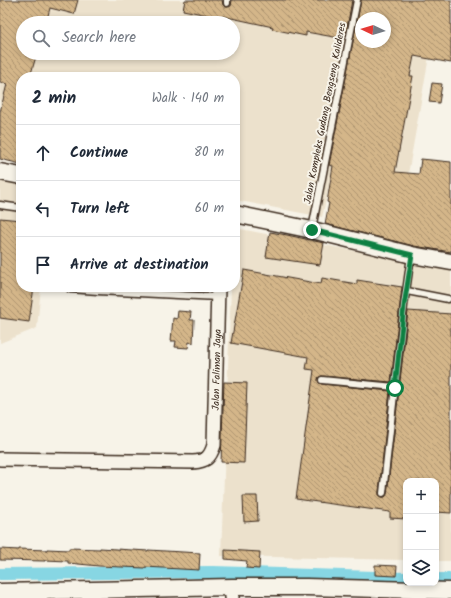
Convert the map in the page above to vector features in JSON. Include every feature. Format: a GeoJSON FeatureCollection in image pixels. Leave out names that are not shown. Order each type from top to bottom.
{"type":"FeatureCollection","features":[{"type":"Feature","properties":{"kind":"street"},"geometry":{"type":"LineString","coordinates":[[0,172],[16,175]]}},
{"type":"Feature","properties":{"kind":"street"},"geometry":{"type":"LineString","coordinates":[[240,215],[312,230],[412,255],[451,262]]}},
{"type":"Feature","properties":{"kind":"street","name":"Jalan Faliman Jaya"},"geometry":{"type":"LineString","coordinates":[[0,459],[193,462],[206,459],[212,452],[214,445],[218,292]]}},
{"type":"Feature","properties":{"kind":"street"},"geometry":{"type":"LineString","coordinates":[[0,592],[232,593],[307,590],[442,593]]}},
{"type":"Feature","properties":{"kind":"lane","name":"Jalan Kompleks Gudang Bengseng Kalideres"},"geometry":{"type":"LineString","coordinates":[[312,230],[356,0]]}},
{"type":"Feature","properties":{"kind":"lane"},"geometry":{"type":"LineString","coordinates":[[0,205],[16,207]]}},
{"type":"Feature","properties":{"kind":"lane"},"geometry":{"type":"LineString","coordinates":[[383,493],[404,306],[412,255]]}},
{"type":"Feature","properties":{"kind":"lane"},"geometry":{"type":"LineString","coordinates":[[407,291],[448,299]]}},
{"type":"Feature","properties":{"kind":"lane"},"geometry":{"type":"LineString","coordinates":[[322,380],[395,388]]}},
{"type":"Feature","properties":{"kind":"shaded area"},"geometry":{"type":"Polygon","coordinates":[[[0,0],[451,0],[431,45],[407,180],[332,173],[322,217],[240,201],[240,72],[16,72],[16,96],[0,155],[0,0]]]}},
{"type":"Feature","properties":{"kind":"shaded area"},"geometry":{"type":"Polygon","coordinates":[[[0,170],[16,174],[16,292],[41,292],[37,328],[0,343],[0,170]]]}},
{"type":"Feature","properties":{"kind":"shaded area"},"geometry":{"type":"Polygon","coordinates":[[[240,229],[451,269],[451,561],[439,561],[439,478],[403,478],[403,560],[221,556],[231,292],[240,292],[240,229]]]}},
{"type":"Feature","properties":{"kind":"building"},"geometry":{"type":"Polygon","coordinates":[[[0,0],[78,0],[74,14],[50,8],[48,16],[16,16],[16,60],[35,60],[31,72],[16,72],[16,163],[0,159],[0,112],[7,84],[0,82],[0,0]]]}},
{"type":"Feature","properties":{"kind":"building"},"geometry":{"type":"Polygon","coordinates":[[[185,0],[222,0],[223,5],[227,7],[231,6],[232,0],[352,0],[345,39],[306,32],[306,36],[272,29],[273,27],[240,20],[240,16],[212,16],[183,10],[185,0]]]}},
{"type":"Feature","properties":{"kind":"building"},"geometry":{"type":"Polygon","coordinates":[[[361,0],[451,0],[451,63],[414,56],[410,76],[413,76],[395,172],[419,174],[421,159],[451,162],[451,252],[414,246],[325,224],[333,166],[329,165],[355,31],[355,48],[391,48],[391,12],[359,12],[361,0]]]}},
{"type":"Feature","properties":{"kind":"building"},"geometry":{"type":"Polygon","coordinates":[[[432,83],[442,84],[439,103],[429,102],[432,83]]]}},
{"type":"Feature","properties":{"kind":"building"},"geometry":{"type":"Polygon","coordinates":[[[0,218],[16,220],[16,292],[33,292],[29,322],[0,318],[0,218]]]}},
{"type":"Feature","properties":{"kind":"building"},"geometry":{"type":"Polygon","coordinates":[[[270,232],[324,243],[320,265],[266,257],[270,232]]]}},
{"type":"Feature","properties":{"kind":"building"},"geometry":{"type":"Polygon","coordinates":[[[244,270],[321,284],[322,278],[357,284],[357,280],[402,287],[391,382],[322,376],[319,377],[318,380],[319,383],[322,384],[390,391],[379,492],[379,495],[385,497],[387,494],[408,311],[451,314],[451,513],[439,512],[439,478],[403,478],[403,519],[390,518],[390,512],[296,499],[314,370],[306,369],[308,357],[231,343],[244,270]]]}},
{"type":"Feature","properties":{"kind":"building"},"geometry":{"type":"Polygon","coordinates":[[[178,311],[191,312],[190,320],[194,320],[193,343],[189,342],[188,348],[175,347],[176,341],[171,341],[173,318],[177,319],[178,311]]]}},
{"type":"Feature","properties":{"kind":"building"},"geometry":{"type":"Polygon","coordinates":[[[224,382],[247,383],[244,463],[221,462],[224,382]]]}},
{"type":"Feature","properties":{"kind":"building"},"geometry":{"type":"Polygon","coordinates":[[[243,496],[257,496],[258,521],[244,522],[243,496]]]}},
{"type":"Feature","properties":{"kind":"building"},"geometry":{"type":"Polygon","coordinates":[[[69,548],[200,553],[199,570],[99,566],[68,563],[68,561],[0,560],[0,549],[69,550],[69,548]]]}},
{"type":"Feature","properties":{"kind":"building"},"geometry":{"type":"Polygon","coordinates":[[[225,550],[260,552],[259,569],[246,568],[247,561],[225,559],[225,550]]]}},
{"type":"Feature","properties":{"kind":"building"},"geometry":{"type":"Polygon","coordinates":[[[375,565],[397,566],[396,576],[375,575],[375,565]]]}},
{"type":"Feature","properties":{"kind":"waterway"},"geometry":{"type":"LineString","coordinates":[[0,574],[213,572],[403,578]]}},
{"type":"Feature","properties":{"kind":"waterway"},"geometry":{"type":"LineString","coordinates":[[439,579],[451,579]]}},
{"type":"Feature","properties":{"kind":"route"},"geometry":{"type":"LineString","coordinates":[[312,230],[412,255],[404,306],[395,388]]}}]}
